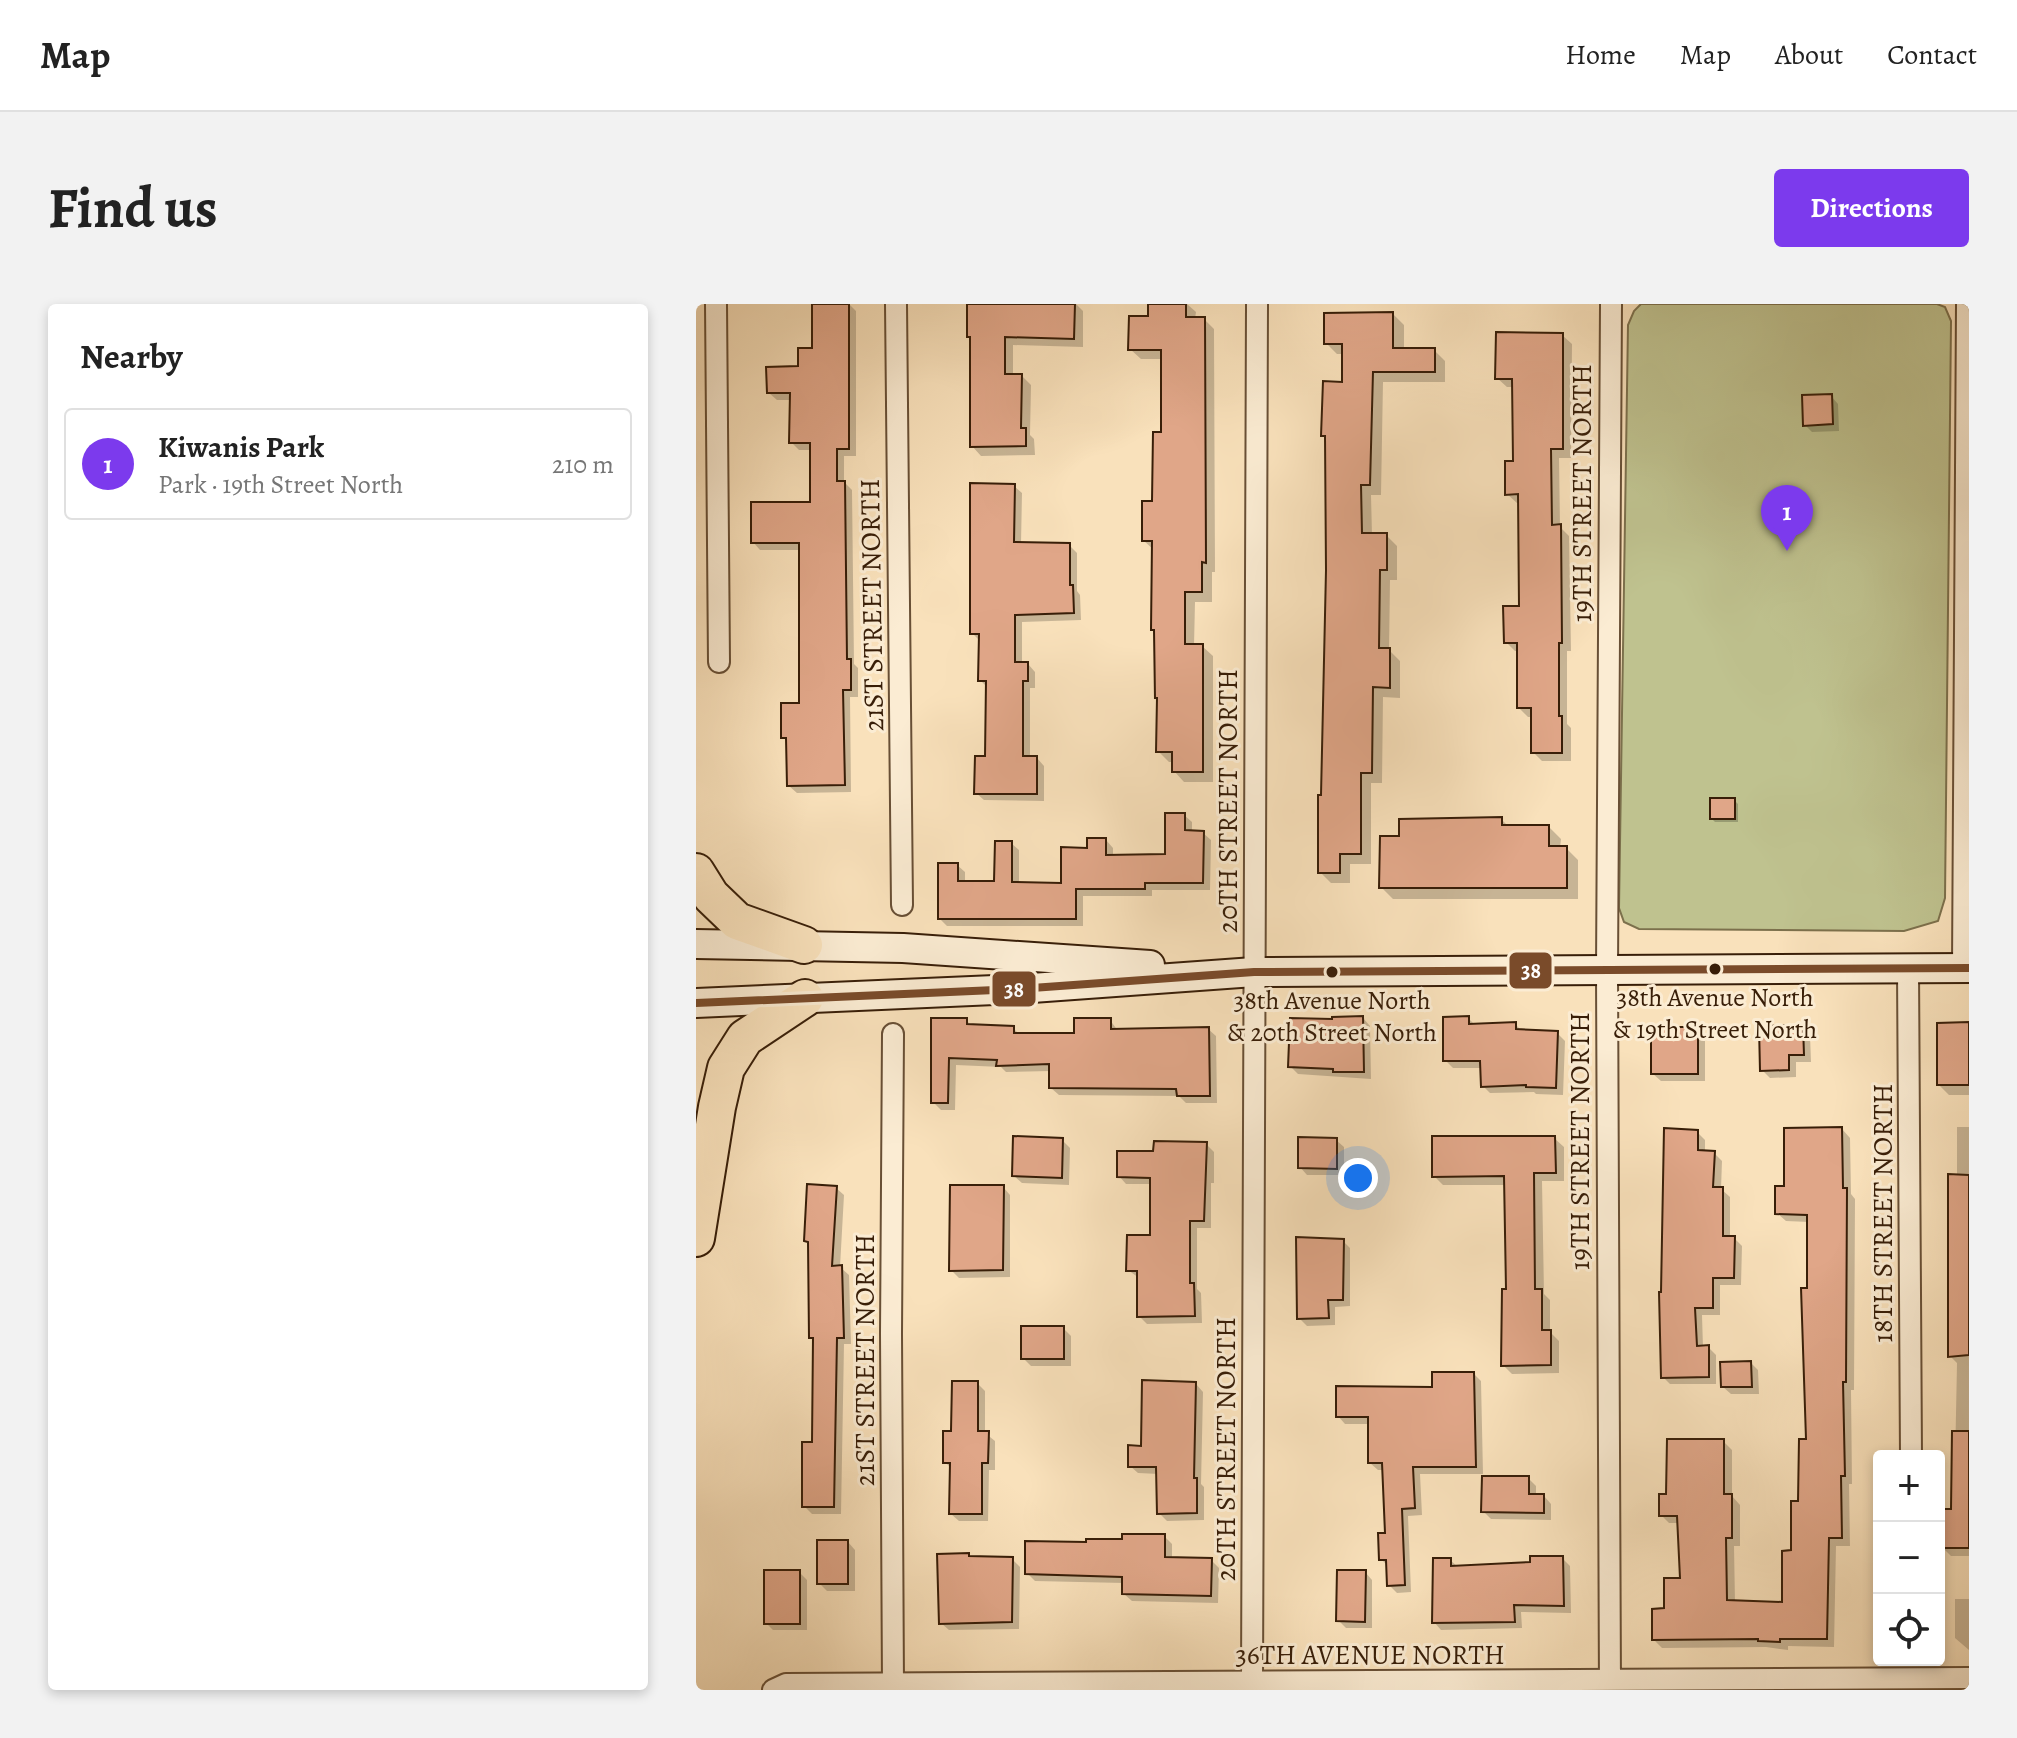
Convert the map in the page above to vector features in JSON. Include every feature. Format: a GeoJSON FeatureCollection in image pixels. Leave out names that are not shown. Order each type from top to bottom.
{"type":"FeatureCollection","features":[{"type":"Feature","properties":{"kind":"highway"},"geometry":{"type":"LineString","coordinates":[[696,872],[711,896],[737,921],[804,945]]}},
{"type":"Feature","properties":{"kind":"highway"},"geometry":{"type":"LineString","coordinates":[[696,1238],[726,1068],[745,1038],[805,998]]}},
{"type":"Feature","properties":{"kind":"main road"},"geometry":{"type":"LineString","coordinates":[[696,944],[903,948],[1254,972]]}},
{"type":"Feature","properties":{"kind":"main road"},"geometry":{"type":"LineString","coordinates":[[696,1003],[1018,989],[1254,972],[1966,968]]}},
{"type":"Feature","properties":{"kind":"street"},"geometry":{"type":"LineString","coordinates":[[716,304],[719,662]]}},
{"type":"Feature","properties":{"kind":"street","name":"21ST STREET NORTH"},"geometry":{"type":"LineString","coordinates":[[896,304],[902,905]]}},
{"type":"Feature","properties":{"kind":"street","name":"20TH STREET NORTH"},"geometry":{"type":"LineString","coordinates":[[1252,1683],[1257,304]]}},
{"type":"Feature","properties":{"kind":"street","name":"19TH STREET NORTH"},"geometry":{"type":"LineString","coordinates":[[1609,1685],[1607,970],[1611,304]]}},
{"type":"Feature","properties":{"kind":"street"},"geometry":{"type":"LineString","coordinates":[[1966,968],[1967,304]]}},
{"type":"Feature","properties":{"kind":"street","name":"18TH STREET NORTH"},"geometry":{"type":"LineString","coordinates":[[1908,969],[1911,1450]]}},
{"type":"Feature","properties":{"kind":"street","name":"21ST STREET NORTH"},"geometry":{"type":"LineString","coordinates":[[893,1034],[893,1685]]}},
{"type":"Feature","properties":{"kind":"street","name":"36TH AVENUE NORTH"},"geometry":{"type":"LineString","coordinates":[[773,1690],[786,1684],[1044,1687],[1252,1683],[1315,1686],[1609,1685],[1912,1676],[1969,1678]]}},
{"type":"Feature","properties":{"kind":"green space"},"geometry":{"type":"Polygon","coordinates":[[[1641,304],[1937,304],[1945,307],[1951,321],[1945,898],[1938,921],[1904,931],[1639,929],[1624,922],[1619,908],[1628,325],[1641,304]]]}},
{"type":"Feature","properties":{"kind":"building"},"geometry":{"type":"Polygon","coordinates":[[[812,304],[849,304],[849,449],[837,449],[837,481],[845,481],[847,659],[851,659],[851,690],[843,690],[845,785],[787,786],[786,738],[781,738],[781,703],[799,703],[799,543],[751,543],[751,502],[810,502],[810,443],[789,443],[790,393],[767,393],[766,367],[798,366],[798,348],[812,348],[812,304]]]}},
{"type":"Feature","properties":{"kind":"building"},"geometry":{"type":"Polygon","coordinates":[[[967,304],[1075,304],[1074,339],[1005,337],[1005,374],[1022,374],[1021,428],[1026,428],[1026,446],[970,447],[967,304]]]}},
{"type":"Feature","properties":{"kind":"building"},"geometry":{"type":"Polygon","coordinates":[[[1148,304],[1186,304],[1186,317],[1205,317],[1206,563],[1202,562],[1202,592],[1185,592],[1185,644],[1203,644],[1203,772],[1172,772],[1172,752],[1156,752],[1157,698],[1154,630],[1151,630],[1152,541],[1142,541],[1142,501],[1152,501],[1153,432],[1161,432],[1161,350],[1128,350],[1129,316],[1148,316],[1148,304]]]}},
{"type":"Feature","properties":{"kind":"building"},"geometry":{"type":"Polygon","coordinates":[[[1393,312],[1393,348],[1435,348],[1435,372],[1373,372],[1370,485],[1361,485],[1362,533],[1387,533],[1387,570],[1380,570],[1379,648],[1390,648],[1390,688],[1373,687],[1372,773],[1361,773],[1361,854],[1340,854],[1340,873],[1318,873],[1326,570],[1325,436],[1321,436],[1323,381],[1342,382],[1342,344],[1324,344],[1324,313],[1393,312]]]}},
{"type":"Feature","properties":{"kind":"building"},"geometry":{"type":"Polygon","coordinates":[[[1496,332],[1563,333],[1563,449],[1551,449],[1552,525],[1561,524],[1559,716],[1562,716],[1562,753],[1531,753],[1531,708],[1517,708],[1517,643],[1504,643],[1503,606],[1519,606],[1518,494],[1505,495],[1505,461],[1513,461],[1512,379],[1495,379],[1496,332]]]}},
{"type":"Feature","properties":{"kind":"building"},"geometry":{"type":"Polygon","coordinates":[[[1832,394],[1833,424],[1803,426],[1802,395],[1832,394]]]}},
{"type":"Feature","properties":{"kind":"building"},"geometry":{"type":"Polygon","coordinates":[[[970,483],[1015,484],[1014,542],[1070,543],[1074,613],[1015,615],[1015,662],[1028,662],[1028,681],[1023,681],[1023,756],[1037,756],[1037,794],[974,794],[975,756],[985,756],[986,681],[978,681],[979,634],[970,634],[970,483]]]}},
{"type":"Feature","properties":{"kind":"building"},"geometry":{"type":"Polygon","coordinates":[[[1710,798],[1735,798],[1735,819],[1710,819],[1710,798]]]}},
{"type":"Feature","properties":{"kind":"building"},"geometry":{"type":"Polygon","coordinates":[[[1165,813],[1185,813],[1185,830],[1204,831],[1203,883],[1145,883],[1145,889],[1076,889],[1076,919],[938,919],[938,863],[958,863],[958,881],[994,881],[995,841],[1012,841],[1012,882],[1061,883],[1061,847],[1087,848],[1087,838],[1106,838],[1106,855],[1165,854],[1165,813]]]}},
{"type":"Feature","properties":{"kind":"building"},"geometry":{"type":"Polygon","coordinates":[[[1502,817],[1502,825],[1549,825],[1549,846],[1567,846],[1567,888],[1379,888],[1380,836],[1399,836],[1399,819],[1502,817]]]}},
{"type":"Feature","properties":{"kind":"building"},"geometry":{"type":"Polygon","coordinates":[[[1363,1016],[1364,1072],[1288,1067],[1290,1018],[1363,1016]]]}},
{"type":"Feature","properties":{"kind":"building"},"geometry":{"type":"Polygon","coordinates":[[[1469,1016],[1469,1024],[1516,1022],[1516,1029],[1558,1031],[1556,1088],[1526,1085],[1481,1087],[1480,1061],[1443,1061],[1443,1017],[1469,1016]]]}},
{"type":"Feature","properties":{"kind":"building"},"geometry":{"type":"Polygon","coordinates":[[[931,1018],[967,1018],[967,1024],[1014,1026],[1014,1033],[1074,1033],[1074,1018],[1111,1018],[1111,1029],[1209,1027],[1210,1096],[1177,1096],[1176,1089],[1049,1088],[1049,1064],[996,1066],[997,1060],[949,1058],[948,1103],[931,1103],[931,1018]]]}},
{"type":"Feature","properties":{"kind":"building"},"geometry":{"type":"Polygon","coordinates":[[[1969,1022],[1969,1085],[1937,1085],[1937,1023],[1969,1022]]]}},
{"type":"Feature","properties":{"kind":"building"},"geometry":{"type":"Polygon","coordinates":[[[1803,1025],[1804,1055],[1789,1055],[1789,1070],[1760,1071],[1759,1026],[1803,1025]]]}},
{"type":"Feature","properties":{"kind":"building"},"geometry":{"type":"Polygon","coordinates":[[[1651,1027],[1698,1027],[1698,1074],[1651,1074],[1651,1027]]]}},
{"type":"Feature","properties":{"kind":"building"},"geometry":{"type":"Polygon","coordinates":[[[1842,1127],[1843,1188],[1847,1188],[1846,1382],[1843,1382],[1845,1476],[1841,1476],[1842,1538],[1829,1538],[1827,1639],[1780,1639],[1780,1642],[1758,1639],[1652,1640],[1652,1609],[1664,1608],[1664,1578],[1680,1578],[1677,1516],[1659,1516],[1659,1494],[1666,1494],[1667,1439],[1724,1439],[1724,1494],[1732,1494],[1732,1538],[1726,1538],[1727,1600],[1782,1602],[1782,1551],[1791,1550],[1791,1501],[1798,1501],[1799,1439],[1806,1439],[1801,1288],[1807,1288],[1807,1215],[1775,1214],[1775,1186],[1784,1186],[1784,1128],[1842,1127]]]}},
{"type":"Feature","properties":{"kind":"building"},"geometry":{"type":"Polygon","coordinates":[[[1664,1128],[1698,1130],[1698,1150],[1715,1151],[1713,1187],[1723,1187],[1723,1236],[1735,1236],[1734,1278],[1713,1278],[1713,1308],[1695,1308],[1697,1346],[1709,1345],[1709,1377],[1661,1378],[1659,1292],[1664,1128]]]}},
{"type":"Feature","properties":{"kind":"building"},"geometry":{"type":"Polygon","coordinates":[[[1013,1136],[1063,1138],[1062,1178],[1012,1176],[1013,1136]]]}},
{"type":"Feature","properties":{"kind":"building"},"geometry":{"type":"Polygon","coordinates":[[[1432,1136],[1555,1136],[1556,1173],[1534,1173],[1535,1289],[1542,1289],[1542,1330],[1551,1330],[1551,1365],[1501,1366],[1502,1289],[1506,1289],[1504,1176],[1432,1177],[1432,1136]]]}},
{"type":"Feature","properties":{"kind":"building"},"geometry":{"type":"Polygon","coordinates":[[[1298,1137],[1337,1138],[1337,1169],[1298,1168],[1298,1137]]]}},
{"type":"Feature","properties":{"kind":"building"},"geometry":{"type":"Polygon","coordinates":[[[1154,1141],[1207,1142],[1204,1221],[1190,1221],[1190,1283],[1194,1283],[1195,1316],[1137,1317],[1137,1271],[1126,1271],[1127,1235],[1150,1235],[1150,1178],[1117,1177],[1117,1151],[1153,1151],[1154,1141]]]}},
{"type":"Feature","properties":{"kind":"building"},"geometry":{"type":"Polygon","coordinates":[[[1948,1174],[1969,1175],[1969,1355],[1948,1357],[1948,1174]]]}},
{"type":"Feature","properties":{"kind":"building"},"geometry":{"type":"Polygon","coordinates":[[[807,1184],[837,1186],[832,1266],[842,1265],[844,1338],[837,1338],[834,1507],[802,1507],[802,1442],[812,1442],[813,1338],[809,1338],[808,1242],[804,1241],[807,1184]]]}},
{"type":"Feature","properties":{"kind":"building"},"geometry":{"type":"Polygon","coordinates":[[[950,1185],[1004,1185],[1003,1270],[949,1271],[950,1185]]]}},
{"type":"Feature","properties":{"kind":"building"},"geometry":{"type":"Polygon","coordinates":[[[1296,1237],[1344,1239],[1343,1300],[1328,1300],[1329,1318],[1297,1319],[1296,1237]]]}},
{"type":"Feature","properties":{"kind":"building"},"geometry":{"type":"Polygon","coordinates":[[[1021,1326],[1064,1326],[1064,1359],[1021,1359],[1021,1326]]]}},
{"type":"Feature","properties":{"kind":"building"},"geometry":{"type":"Polygon","coordinates":[[[1751,1361],[1752,1387],[1721,1387],[1720,1362],[1751,1361]]]}},
{"type":"Feature","properties":{"kind":"building"},"geometry":{"type":"Polygon","coordinates":[[[1432,1372],[1474,1372],[1476,1467],[1413,1467],[1415,1508],[1402,1509],[1405,1585],[1387,1586],[1386,1560],[1379,1560],[1378,1533],[1385,1533],[1382,1463],[1368,1463],[1368,1417],[1336,1417],[1336,1386],[1432,1387],[1432,1372]]]}},
{"type":"Feature","properties":{"kind":"building"},"geometry":{"type":"Polygon","coordinates":[[[1142,1380],[1196,1382],[1194,1478],[1197,1478],[1197,1513],[1157,1514],[1156,1467],[1128,1467],[1128,1445],[1141,1446],[1142,1380]]]}},
{"type":"Feature","properties":{"kind":"building"},"geometry":{"type":"Polygon","coordinates":[[[952,1381],[978,1381],[978,1431],[989,1431],[988,1463],[982,1463],[982,1514],[949,1514],[950,1463],[943,1463],[943,1431],[951,1431],[952,1381]]]}},
{"type":"Feature","properties":{"kind":"building"},"geometry":{"type":"Polygon","coordinates":[[[1952,1431],[1969,1431],[1969,1548],[1945,1548],[1945,1509],[1951,1509],[1952,1431]]]}},
{"type":"Feature","properties":{"kind":"building"},"geometry":{"type":"Polygon","coordinates":[[[1482,1476],[1529,1476],[1529,1494],[1544,1494],[1544,1513],[1481,1512],[1482,1476]]]}},
{"type":"Feature","properties":{"kind":"building"},"geometry":{"type":"Polygon","coordinates":[[[1122,1534],[1165,1534],[1165,1557],[1212,1558],[1211,1596],[1122,1594],[1122,1577],[1025,1574],[1025,1541],[1086,1542],[1086,1539],[1122,1539],[1122,1534]]]}},
{"type":"Feature","properties":{"kind":"building"},"geometry":{"type":"Polygon","coordinates":[[[817,1540],[848,1540],[848,1584],[817,1584],[817,1540]]]}},
{"type":"Feature","properties":{"kind":"building"},"geometry":{"type":"Polygon","coordinates":[[[969,1553],[969,1556],[1013,1557],[1012,1622],[939,1624],[937,1554],[969,1553]]]}},
{"type":"Feature","properties":{"kind":"building"},"geometry":{"type":"Polygon","coordinates":[[[1530,1556],[1563,1556],[1564,1606],[1514,1605],[1515,1622],[1432,1623],[1433,1558],[1451,1558],[1451,1566],[1530,1562],[1530,1556]]]}},
{"type":"Feature","properties":{"kind":"building"},"geometry":{"type":"Polygon","coordinates":[[[764,1570],[800,1570],[800,1624],[764,1624],[764,1570]]]}},
{"type":"Feature","properties":{"kind":"building"},"geometry":{"type":"Polygon","coordinates":[[[1337,1570],[1366,1570],[1365,1622],[1336,1621],[1337,1570]]]}},
{"type":"Feature","properties":{"kind":"transit line","name":"38"},"geometry":{"type":"LineString","coordinates":[[696,1003],[1018,989],[1254,972],[1969,968]]}},
{"type":"Feature","properties":{"kind":"place","name":"Kiwanis Park"},"geometry":{"type":"Point","coordinates":[1787,551]}},
{"type":"Feature","properties":{"kind":"place","name":"38th Avenue North & 19th Street North"},"geometry":{"type":"Point","coordinates":[1715,969]}},
{"type":"Feature","properties":{"kind":"place","name":"38th Avenue North & 20th Street North"},"geometry":{"type":"Point","coordinates":[1332,972]}}]}
